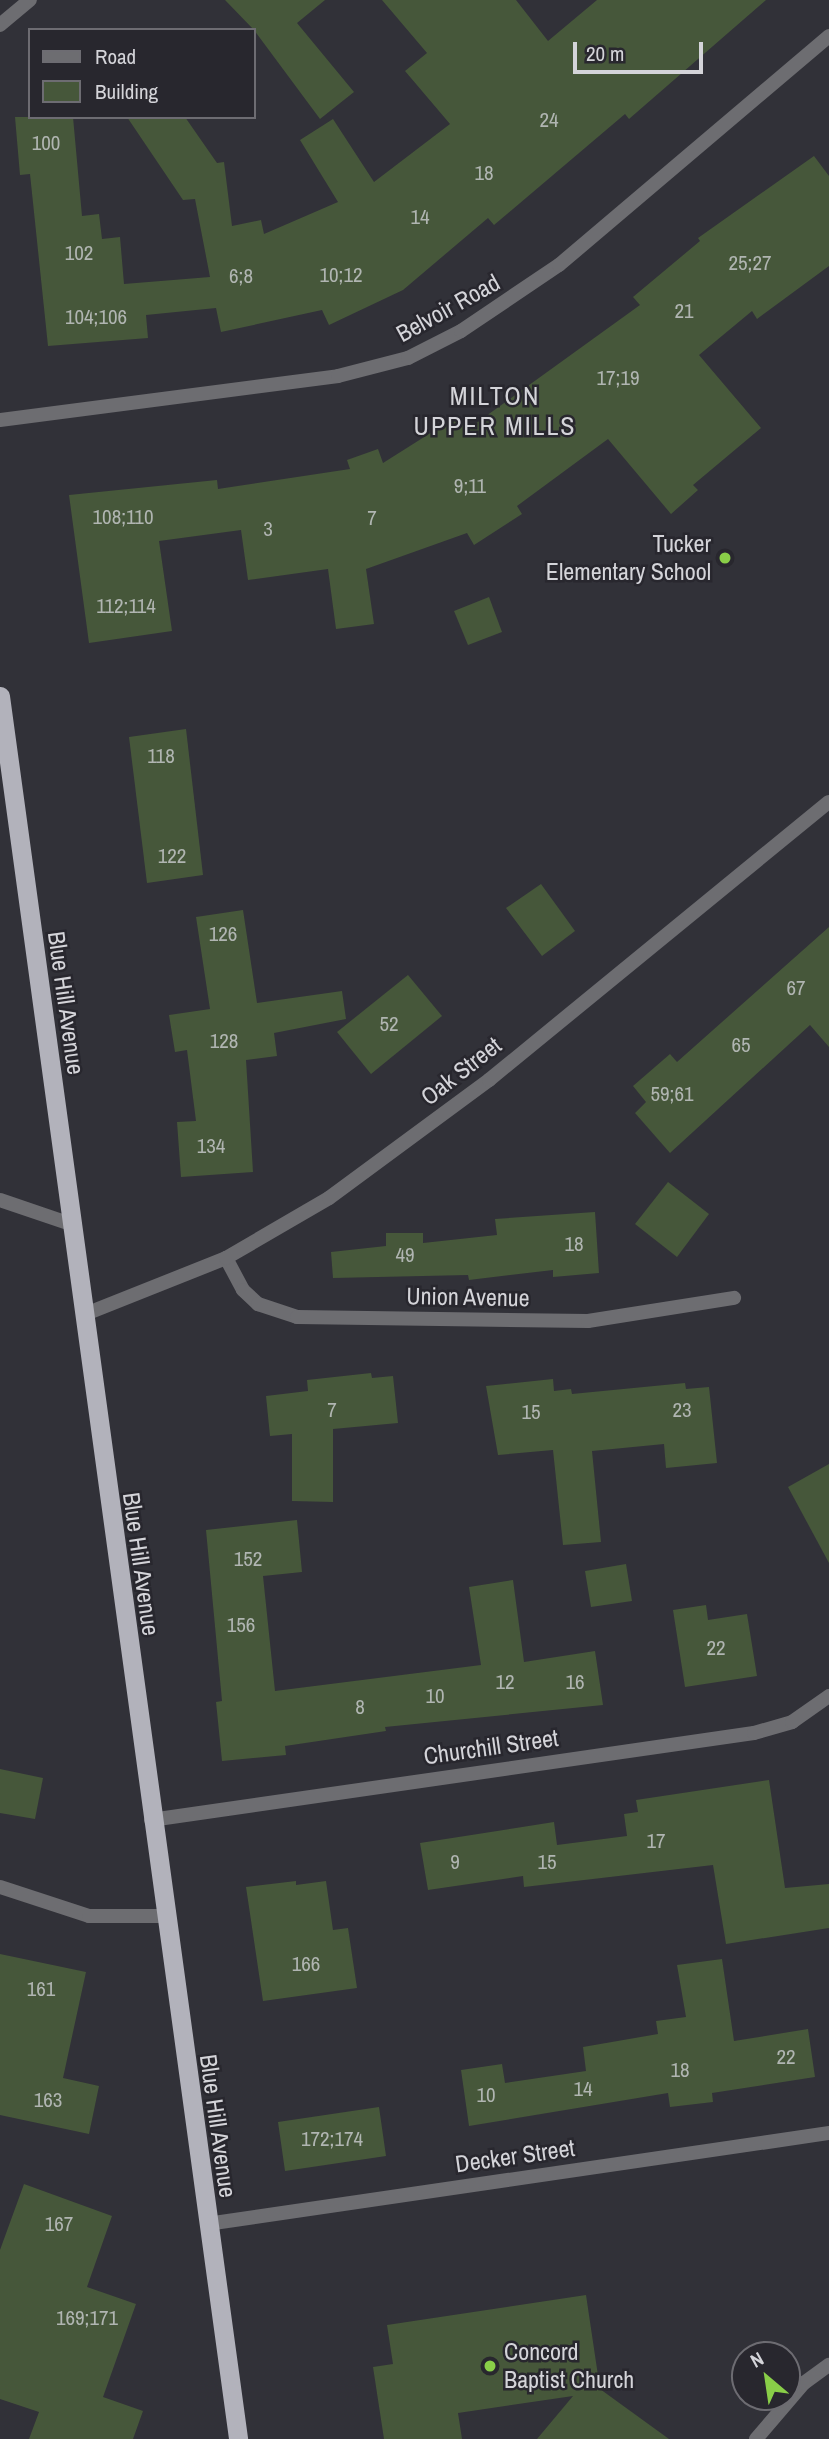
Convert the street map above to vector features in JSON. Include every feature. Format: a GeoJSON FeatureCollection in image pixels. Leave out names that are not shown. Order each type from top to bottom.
{"type":"FeatureCollection","features":[{"type":"Feature","properties":{"kind":"highway","name":"Blue Hill Avenue"},"geometry":{"type":"LineString","coordinates":[[0,696],[151,1821],[238,2439]]}},
{"type":"Feature","properties":{"kind":"street"},"geometry":{"type":"LineString","coordinates":[[0,25],[30,0]]}},
{"type":"Feature","properties":{"kind":"street","name":"Belvoir Road"},"geometry":{"type":"LineString","coordinates":[[0,420],[338,376],[408,358],[461,331],[559,265],[829,36]]}},
{"type":"Feature","properties":{"kind":"street","name":"Oak Street"},"geometry":{"type":"LineString","coordinates":[[83,1315],[226,1258],[329,1198],[489,1080],[829,802]]}},
{"type":"Feature","properties":{"kind":"street"},"geometry":{"type":"LineString","coordinates":[[0,1200],[71,1224]]}},
{"type":"Feature","properties":{"kind":"street","name":"Union Avenue"},"geometry":{"type":"LineString","coordinates":[[226,1258],[243,1290],[258,1304],[297,1317],[588,1321],[734,1298]]}},
{"type":"Feature","properties":{"kind":"street","name":"Churchill Street"},"geometry":{"type":"LineString","coordinates":[[151,1821],[754,1733],[792,1722],[827,1702]]}},
{"type":"Feature","properties":{"kind":"street"},"geometry":{"type":"LineString","coordinates":[[0,1887],[89,1916],[164,1916]]}},
{"type":"Feature","properties":{"kind":"street","name":"Decker Street"},"geometry":{"type":"LineString","coordinates":[[207,2224],[829,2133]]}},
{"type":"Feature","properties":{"kind":"street"},"geometry":{"type":"LineString","coordinates":[[756,2439],[798,2389],[829,2365]]}},
{"type":"Feature","properties":{"kind":"building"},"geometry":{"type":"Polygon","coordinates":[[[225,0],[325,0],[297,23],[354,92],[320,119],[256,33],[256,28],[252,28],[225,0]]]}},
{"type":"Feature","properties":{"kind":"building"},"geometry":{"type":"Polygon","coordinates":[[[382,0],[516,0],[548,41],[597,0],[766,0],[629,119],[625,114],[494,225],[488,218],[403,290],[329,325],[322,310],[221,332],[216,308],[146,315],[148,338],[48,346],[30,174],[20,175],[15,117],[73,119],[82,216],[99,214],[102,239],[120,237],[124,284],[210,277],[195,199],[183,200],[128,119],[186,119],[217,163],[224,162],[232,226],[261,220],[264,234],[338,202],[300,140],[333,119],[374,182],[450,124],[405,71],[427,53],[382,0]]]}},
{"type":"Feature","properties":{"kind":"building"},"geometry":{"type":"Polygon","coordinates":[[[814,156],[829,176],[829,266],[757,319],[752,311],[699,355],[761,428],[693,485],[698,490],[671,514],[608,439],[517,506],[522,514],[474,545],[467,533],[366,569],[374,624],[336,629],[328,569],[248,580],[241,530],[159,541],[172,631],[89,643],[69,495],[217,480],[218,489],[350,469],[347,460],[378,449],[383,463],[459,415],[468,429],[640,305],[633,297],[700,241],[698,238],[814,156]]]}},
{"type":"Feature","properties":{"kind":"building"},"geometry":{"type":"Polygon","coordinates":[[[489,597],[502,632],[468,645],[454,611],[489,597]]]}},
{"type":"Feature","properties":{"kind":"building"},"geometry":{"type":"Polygon","coordinates":[[[186,729],[203,875],[147,883],[129,737],[186,729]]]}},
{"type":"Feature","properties":{"kind":"building"},"geometry":{"type":"Polygon","coordinates":[[[541,884],[575,931],[542,956],[506,908],[541,884]]]}},
{"type":"Feature","properties":{"kind":"building"},"geometry":{"type":"Polygon","coordinates":[[[243,910],[257,1003],[342,991],[346,1019],[274,1033],[277,1056],[246,1060],[253,1172],[181,1177],[177,1122],[196,1121],[187,1050],[175,1052],[169,1015],[210,1009],[196,917],[243,910]]]}},
{"type":"Feature","properties":{"kind":"building"},"geometry":{"type":"Polygon","coordinates":[[[829,927],[829,1047],[810,1025],[670,1153],[635,1113],[646,1102],[633,1086],[670,1054],[677,1062],[829,927]]]}},
{"type":"Feature","properties":{"kind":"building"},"geometry":{"type":"Polygon","coordinates":[[[408,975],[442,1016],[371,1074],[337,1032],[408,975]]]}},
{"type":"Feature","properties":{"kind":"building"},"geometry":{"type":"Polygon","coordinates":[[[668,1182],[709,1214],[677,1257],[635,1224],[668,1182]]]}},
{"type":"Feature","properties":{"kind":"building"},"geometry":{"type":"Polygon","coordinates":[[[595,1212],[599,1273],[553,1277],[553,1270],[469,1280],[468,1275],[333,1278],[331,1252],[386,1246],[386,1233],[423,1233],[423,1243],[497,1235],[495,1219],[595,1212]]]}},
{"type":"Feature","properties":{"kind":"building"},"geometry":{"type":"Polygon","coordinates":[[[371,1373],[372,1378],[393,1376],[398,1423],[333,1429],[333,1502],[292,1501],[292,1434],[270,1436],[266,1396],[308,1391],[307,1380],[371,1373]]]}},
{"type":"Feature","properties":{"kind":"building"},"geometry":{"type":"Polygon","coordinates":[[[553,1379],[554,1391],[571,1389],[572,1394],[685,1383],[686,1389],[709,1387],[717,1463],[666,1468],[664,1444],[592,1451],[601,1542],[563,1545],[553,1450],[498,1455],[486,1386],[553,1379]]]}},
{"type":"Feature","properties":{"kind":"building"},"geometry":{"type":"Polygon","coordinates":[[[829,1464],[829,1563],[788,1487],[829,1464]]]}},
{"type":"Feature","properties":{"kind":"building"},"geometry":{"type":"Polygon","coordinates":[[[297,1520],[302,1572],[263,1576],[275,1691],[481,1665],[469,1587],[513,1580],[524,1662],[595,1651],[603,1705],[385,1727],[386,1731],[285,1746],[286,1755],[222,1761],[216,1702],[222,1701],[206,1530],[297,1520]]]}},
{"type":"Feature","properties":{"kind":"building"},"geometry":{"type":"Polygon","coordinates":[[[626,1564],[632,1601],[591,1607],[585,1571],[626,1564]]]}},
{"type":"Feature","properties":{"kind":"building"},"geometry":{"type":"Polygon","coordinates":[[[706,1605],[708,1620],[747,1614],[757,1676],[685,1687],[673,1610],[706,1605]]]}},
{"type":"Feature","properties":{"kind":"building"},"geometry":{"type":"Polygon","coordinates":[[[0,1769],[43,1778],[35,1819],[0,1813],[0,1769]]]}},
{"type":"Feature","properties":{"kind":"building"},"geometry":{"type":"Polygon","coordinates":[[[769,1780],[785,1888],[829,1884],[829,1928],[726,1944],[713,1865],[524,1887],[523,1876],[428,1890],[420,1843],[554,1822],[557,1845],[627,1836],[624,1814],[638,1812],[636,1800],[769,1780]]]}},
{"type":"Feature","properties":{"kind":"building"},"geometry":{"type":"Polygon","coordinates":[[[296,1881],[296,1885],[326,1881],[333,1930],[348,1928],[357,1988],[263,2001],[246,1887],[296,1881]]]}},
{"type":"Feature","properties":{"kind":"building"},"geometry":{"type":"Polygon","coordinates":[[[0,1954],[86,1972],[63,2078],[99,2086],[89,2134],[0,2115],[0,1954]]]}},
{"type":"Feature","properties":{"kind":"building"},"geometry":{"type":"Polygon","coordinates":[[[722,1959],[734,2041],[808,2029],[815,2077],[712,2093],[713,2102],[670,2107],[668,2093],[469,2126],[461,2070],[502,2064],[505,2083],[586,2071],[583,2047],[658,2034],[656,2021],[686,2017],[677,1965],[722,1959]]]}},
{"type":"Feature","properties":{"kind":"building"},"geometry":{"type":"Polygon","coordinates":[[[379,2107],[386,2156],[285,2171],[278,2122],[379,2107]]]}},
{"type":"Feature","properties":{"kind":"building"},"geometry":{"type":"Polygon","coordinates":[[[24,2184],[112,2216],[87,2287],[136,2304],[103,2397],[143,2411],[133,2439],[29,2439],[39,2412],[0,2399],[0,2250],[24,2184]]]}},
{"type":"Feature","properties":{"kind":"building","name":"Concord Baptist Church"},"geometry":{"type":"Polygon","coordinates":[[[586,2295],[600,2389],[669,2439],[537,2439],[573,2396],[458,2413],[462,2439],[384,2439],[373,2367],[393,2364],[387,2325],[586,2295]]]}},
{"type":"Feature","properties":{"kind":"place","name":"Tucker Elementary School"},"geometry":{"type":"Point","coordinates":[725,558]}},
{"type":"Feature","properties":{"kind":"place","name":"Concord Baptist Church"},"geometry":{"type":"Point","coordinates":[490,2366]}},
{"type":"Feature","properties":{"kind":"district","name":"MILTON UPPER MILLS"},"geometry":{"type":"Point","coordinates":[495,411]}}]}
